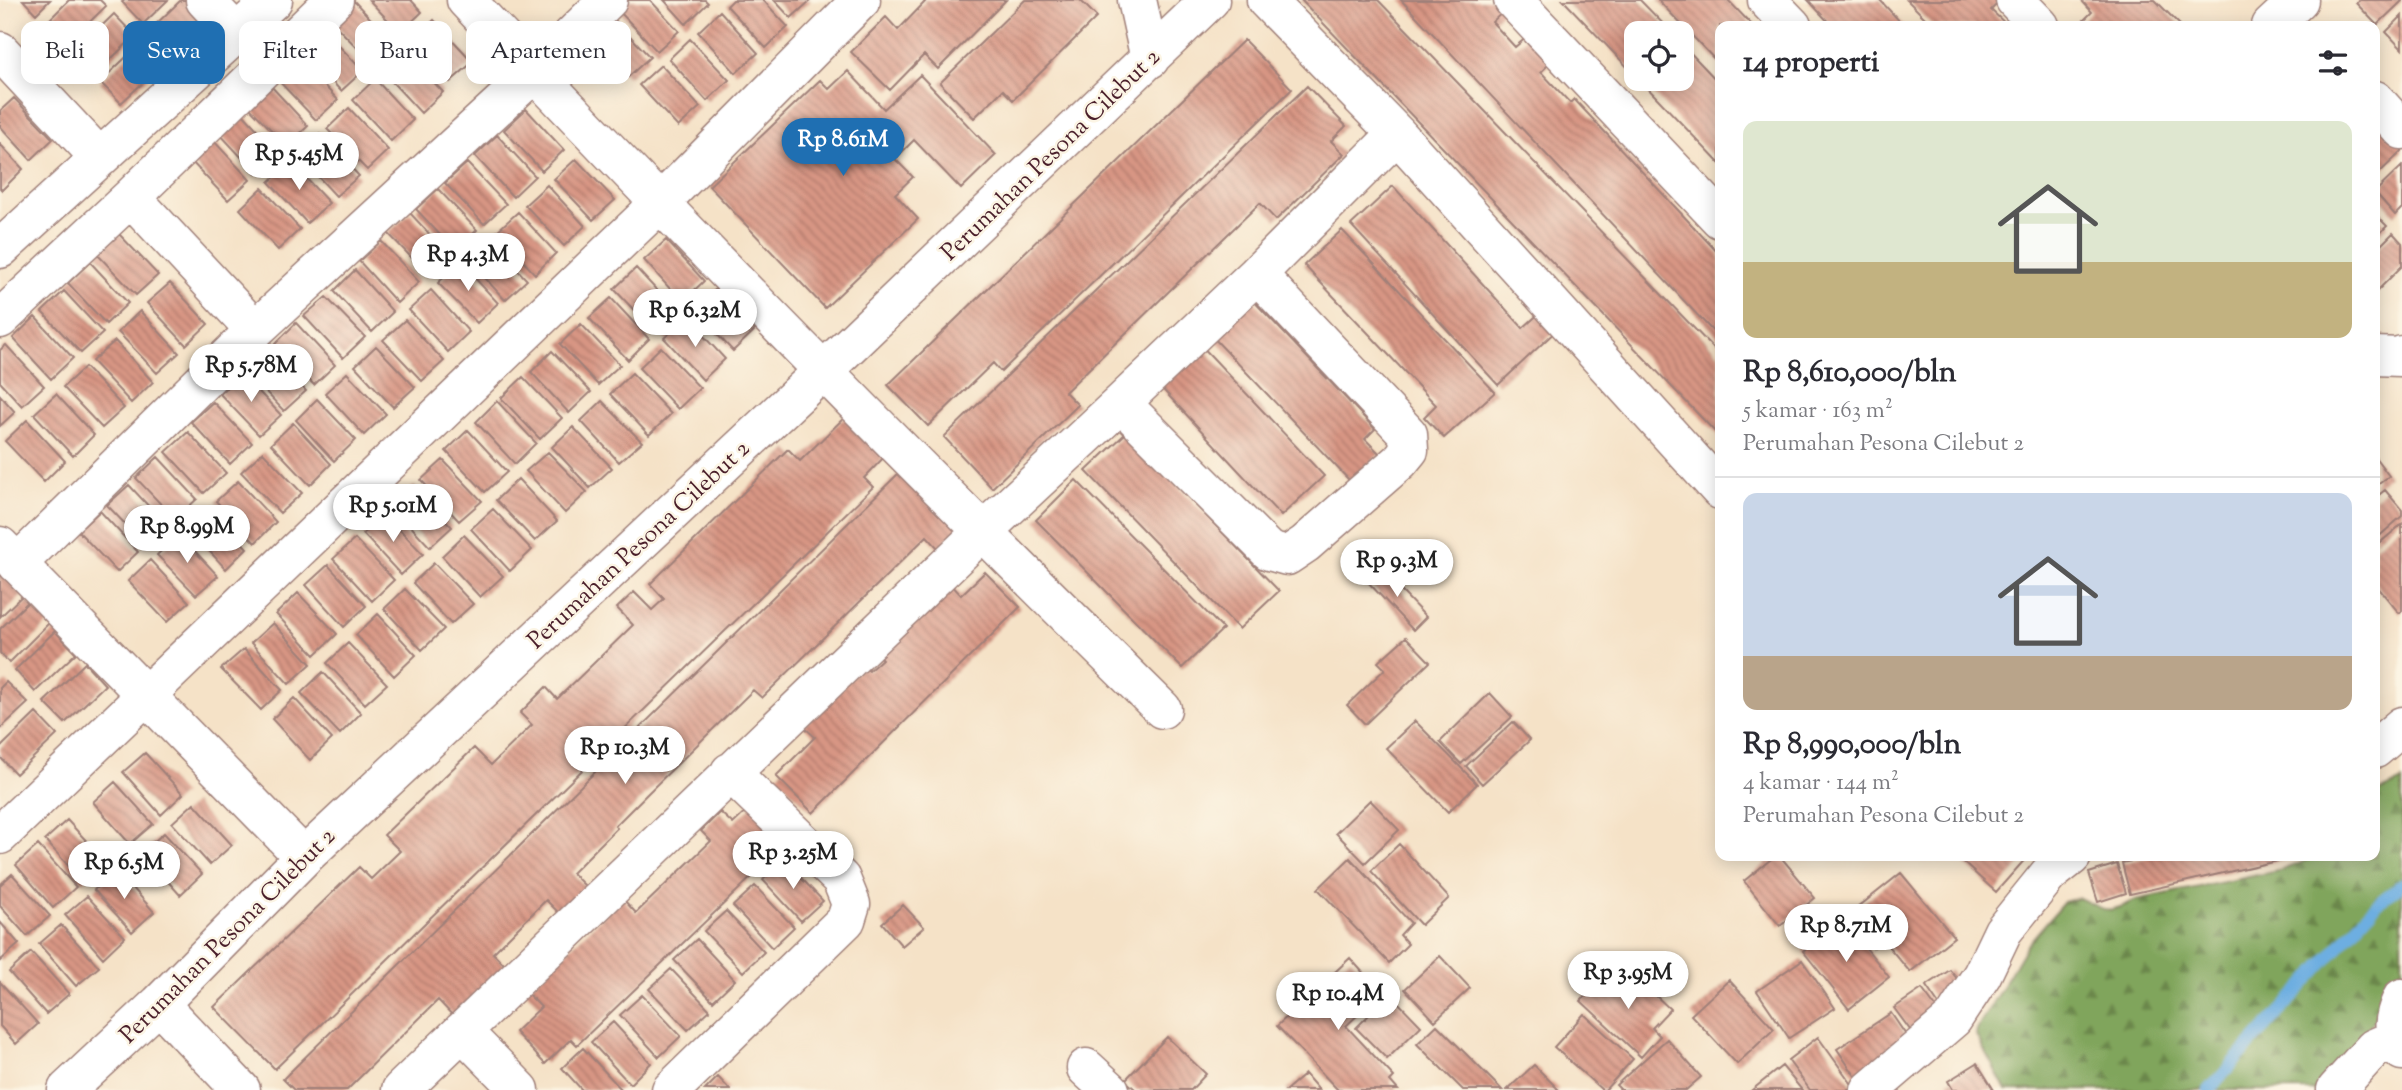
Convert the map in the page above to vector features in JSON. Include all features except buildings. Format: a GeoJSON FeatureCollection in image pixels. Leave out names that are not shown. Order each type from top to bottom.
{"type":"FeatureCollection","features":[{"type":"Feature","properties":{"kind":"street"},"geometry":{"type":"LineString","coordinates":[[205,0],[237,34]]}},
{"type":"Feature","properties":{"kind":"street"},"geometry":{"type":"LineString","coordinates":[[0,248],[273,0]]}},
{"type":"Feature","properties":{"kind":"street"},"geometry":{"type":"LineString","coordinates":[[0,319],[131,197],[334,0]]}},
{"type":"Feature","properties":{"kind":"street"},"geometry":{"type":"LineString","coordinates":[[466,0],[486,21]]}},
{"type":"Feature","properties":{"kind":"street"},"geometry":{"type":"LineString","coordinates":[[587,21],[608,0]]}},
{"type":"Feature","properties":{"kind":"street"},"geometry":{"type":"LineString","coordinates":[[1,832],[660,203],[861,0]]}},
{"type":"Feature","properties":{"kind":"street"},"geometry":{"type":"LineString","coordinates":[[1137,0],[1150,59]]}},
{"type":"Feature","properties":{"kind":"street","name":"Perumahan Pesona Cilebut 2"},"geometry":{"type":"LineString","coordinates":[[67,1090],[159,1004],[304,857],[823,371],[1210,0]]}},
{"type":"Feature","properties":{"kind":"street"},"geometry":{"type":"LineString","coordinates":[[1266,0],[1397,134],[1715,484]]}},
{"type":"Feature","properties":{"kind":"street"},"geometry":{"type":"LineString","coordinates":[[1513,0],[1715,214]]}},
{"type":"Feature","properties":{"kind":"street"},"geometry":{"type":"LineString","coordinates":[[1767,0],[1787,21]]}},
{"type":"Feature","properties":{"kind":"street"},"geometry":{"type":"LineString","coordinates":[[2015,0],[2035,21]]}},
{"type":"Feature","properties":{"kind":"street"},"geometry":{"type":"LineString","coordinates":[[0,51],[100,158]]}},
{"type":"Feature","properties":{"kind":"street"},"geometry":{"type":"LineString","coordinates":[[304,857],[8,555],[522,84]]}},
{"type":"Feature","properties":{"kind":"street"},"geometry":{"type":"LineString","coordinates":[[545,84],[982,532],[1162,709]]}},
{"type":"Feature","properties":{"kind":"street"},"geometry":{"type":"LineString","coordinates":[[2380,106],[2402,130]]}},
{"type":"Feature","properties":{"kind":"street"},"geometry":{"type":"LineString","coordinates":[[401,1090],[730,772],[1257,274],[1397,134]]}},
{"type":"Feature","properties":{"kind":"street"},"geometry":{"type":"LineString","coordinates":[[131,197],[256,330]]}},
{"type":"Feature","properties":{"kind":"street"},"geometry":{"type":"LineString","coordinates":[[1121,404],[1269,551],[1287,556],[1305,544],[1400,461],[1409,450],[1408,435],[1257,274]]}},
{"type":"Feature","properties":{"kind":"street"},"geometry":{"type":"LineString","coordinates":[[2380,356],[2402,355]]}},
{"type":"Feature","properties":{"kind":"street"},"geometry":{"type":"LineString","coordinates":[[2380,745],[2402,726]]}},
{"type":"Feature","properties":{"kind":"street"},"geometry":{"type":"LineString","coordinates":[[671,1090],[846,920],[851,904],[841,879],[730,772]]}},
{"type":"Feature","properties":{"kind":"street"},"geometry":{"type":"LineString","coordinates":[[1870,1090],[1953,1019],[1982,975],[2003,931],[2049,874],[2066,861]]}},
{"type":"Feature","properties":{"kind":"street"},"geometry":{"type":"LineString","coordinates":[[2336,1090],[2374,1048],[2398,1045],[2393,1017],[2402,998]]}},
{"type":"Feature","properties":{"kind":"street"},"geometry":{"type":"LineString","coordinates":[[159,1004],[241,1090]]}},
{"type":"Feature","properties":{"kind":"street"},"geometry":{"type":"LineString","coordinates":[[462,1031],[520,1090]]}},
{"type":"Feature","properties":{"kind":"green space"},"geometry":{"type":"Polygon","coordinates":[[[2402,781],[2402,974],[2352,1055],[2324,1090],[2006,1090],[1976,1035],[1977,1029],[2027,945],[2064,902],[2079,898],[2107,910],[2136,900],[2282,870],[2305,861],[2380,861],[2380,792],[2402,781]]]}},
{"type":"Feature","properties":{"kind":"waterway"},"geometry":{"type":"LineString","coordinates":[[2209,1090],[2377,904],[2402,884]]}}]}
